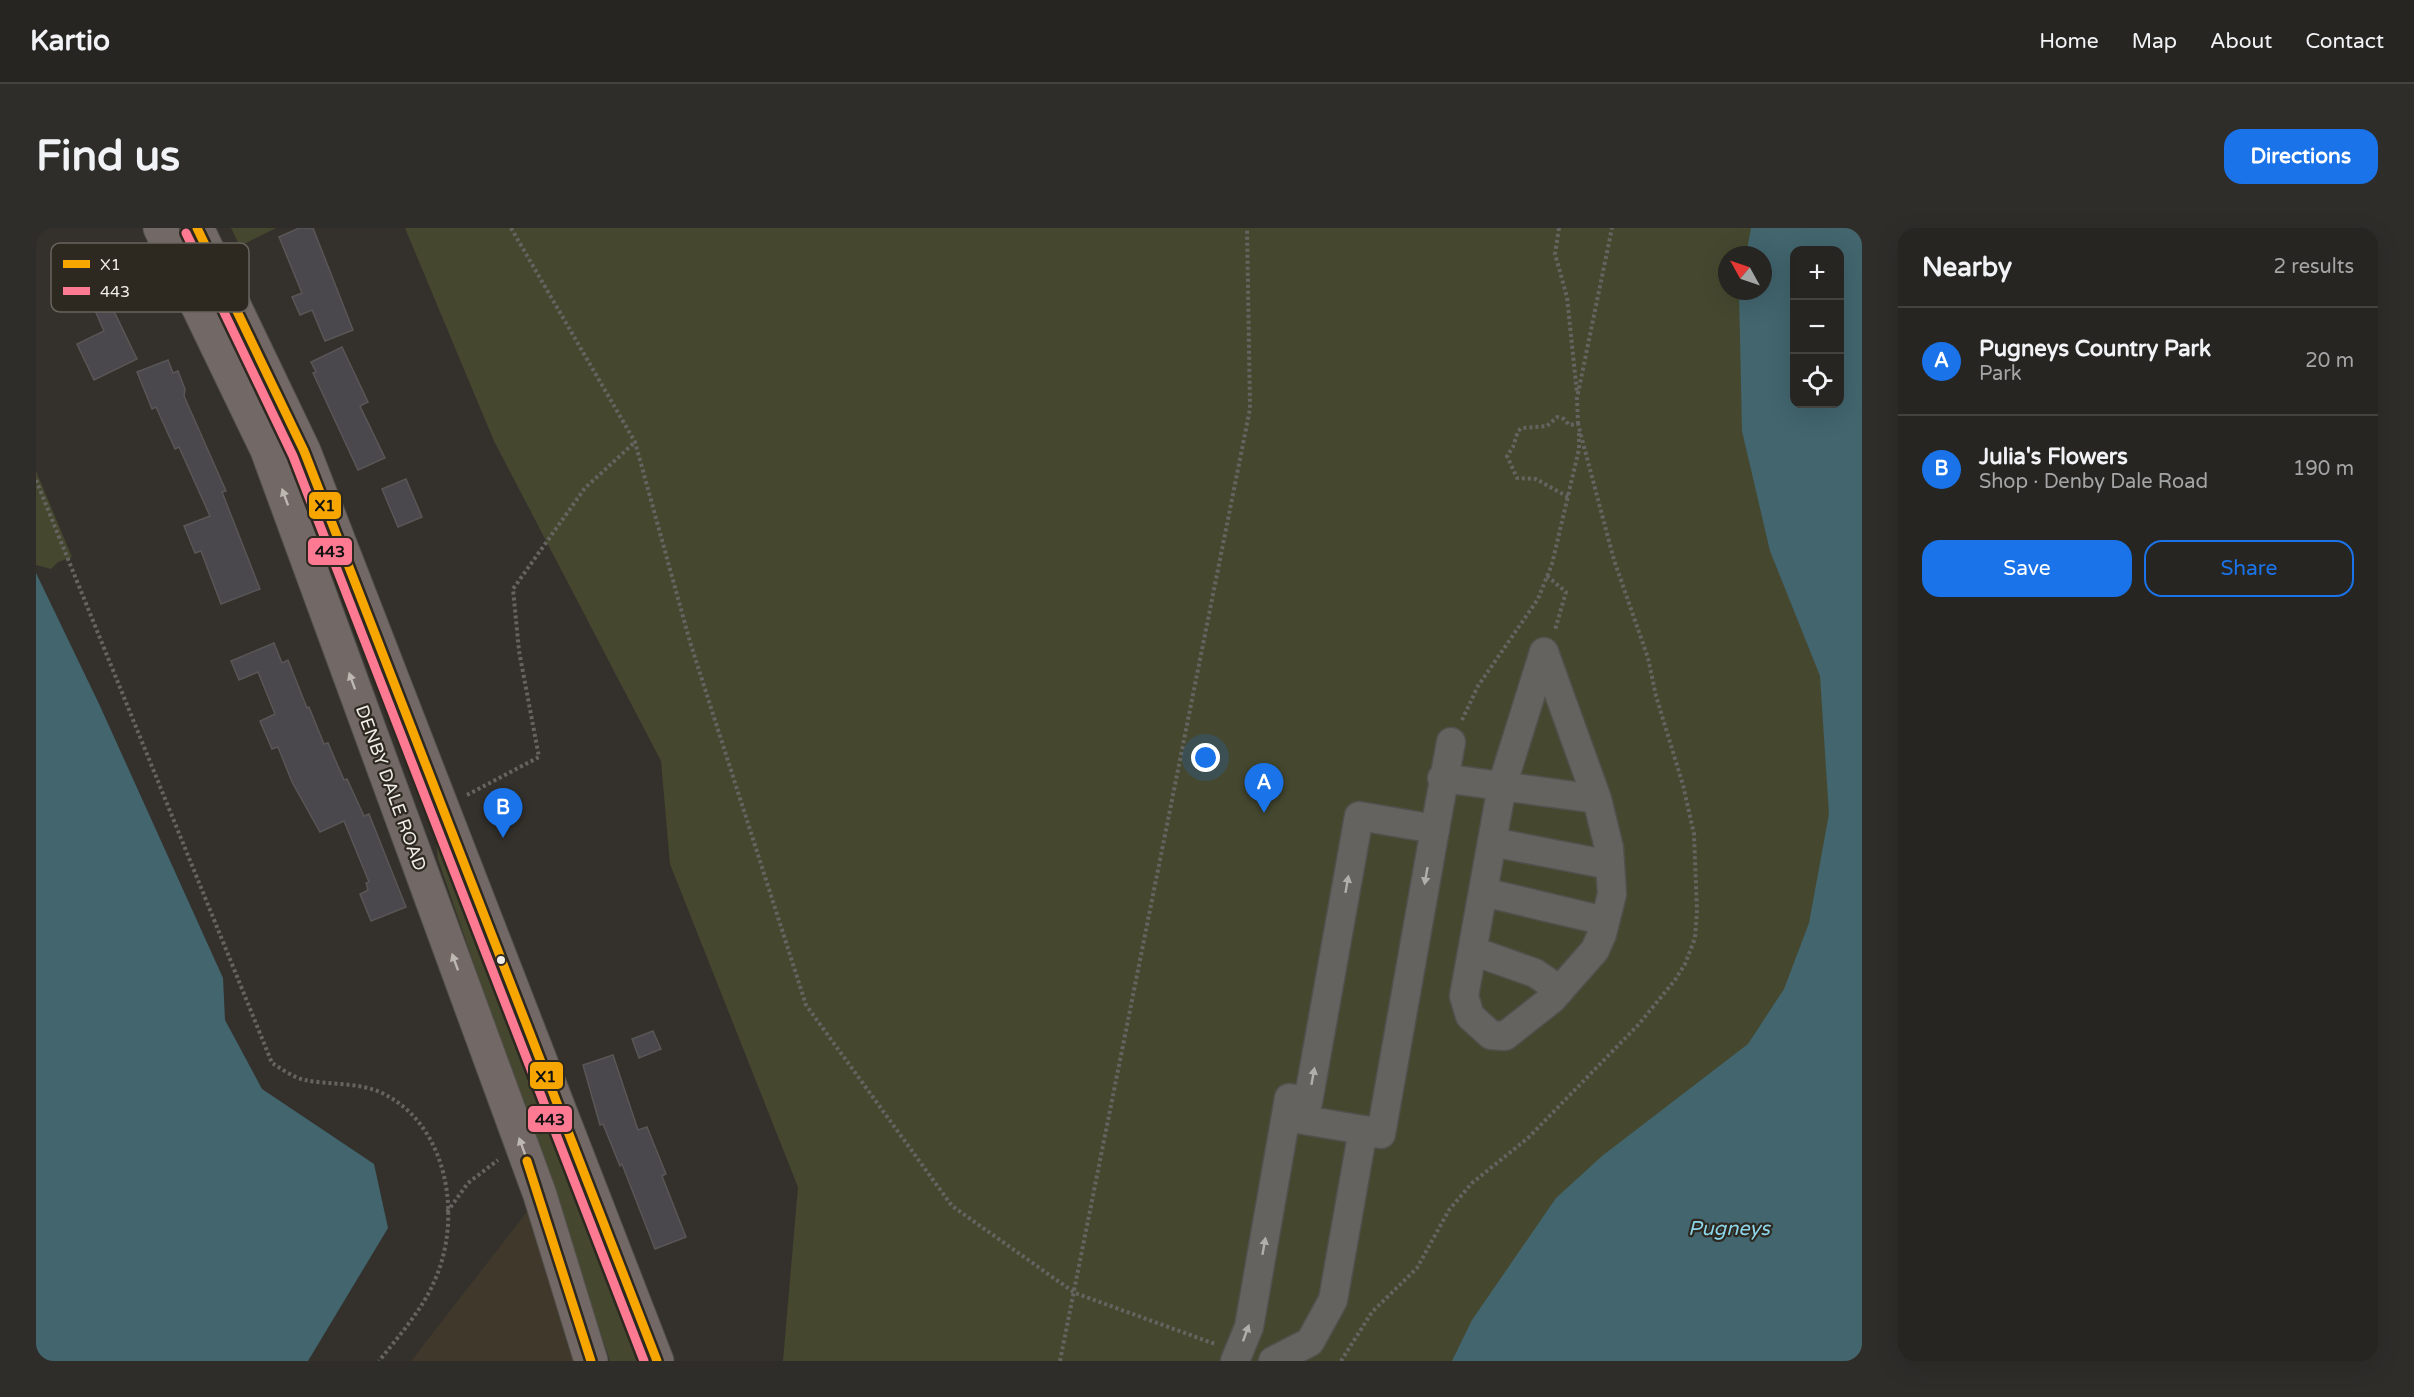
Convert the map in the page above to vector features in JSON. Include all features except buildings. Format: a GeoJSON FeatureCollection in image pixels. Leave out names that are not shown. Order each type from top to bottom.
{"type":"FeatureCollection","features":[{"type":"Feature","properties":{"kind":"main road","name":"DENBY DALE ROAD"},"geometry":{"type":"LineString","coordinates":[[160,228],[167,243]]}},
{"type":"Feature","properties":{"kind":"main road"},"geometry":{"type":"LineString","coordinates":[[197,228],[204,243]]}},
{"type":"Feature","properties":{"kind":"main road","name":"DENBY DALE ROAD"},"geometry":{"type":"LineString","coordinates":[[200,312],[267,450],[540,1195],[591,1361]]}},
{"type":"Feature","properties":{"kind":"main road"},"geometry":{"type":"LineString","coordinates":[[237,312],[304,451],[657,1361]]}},
{"type":"Feature","properties":{"kind":"lane"},"geometry":{"type":"LineString","coordinates":[[1544,652],[1597,799],[1609,848],[1612,894],[1594,950],[1560,990],[1505,1036],[1491,1035],[1470,1016],[1464,996],[1503,786],[1544,652]]}},
{"type":"Feature","properties":{"kind":"lane"},"geometry":{"type":"LineString","coordinates":[[1286,1117],[1381,1134],[1442,778],[1451,742]]}},
{"type":"Feature","properties":{"kind":"lane"},"geometry":{"type":"LineString","coordinates":[[1442,778],[1597,799]]}},
{"type":"Feature","properties":{"kind":"lane"},"geometry":{"type":"LineString","coordinates":[[1237,1357],[1249,1327],[1289,1098],[1308,1102],[1359,816],[1435,829]]}},
{"type":"Feature","properties":{"kind":"lane"},"geometry":{"type":"LineString","coordinates":[[1492,842],[1610,865]]}},
{"type":"Feature","properties":{"kind":"lane"},"geometry":{"type":"LineString","coordinates":[[1483,892],[1605,921]]}},
{"type":"Feature","properties":{"kind":"lane"},"geometry":{"type":"LineString","coordinates":[[1473,951],[1535,974],[1560,990]]}},
{"type":"Feature","properties":{"kind":"lane"},"geometry":{"type":"LineString","coordinates":[[1273,1361],[1310,1342],[1333,1300],[1363,1130]]}},
{"type":"Feature","properties":{"kind":"path"},"geometry":{"type":"LineString","coordinates":[[511,228],[634,442],[690,642],[806,1005],[952,1206],[1075,1293],[1237,1357]]}},
{"type":"Feature","properties":{"kind":"path"},"geometry":{"type":"LineString","coordinates":[[1060,1361],[1250,409],[1247,228]]}},
{"type":"Feature","properties":{"kind":"path"},"geometry":{"type":"LineString","coordinates":[[1451,742],[1478,686],[1538,599],[1547,576],[1580,450],[1567,297],[1555,254],[1559,228]]}},
{"type":"Feature","properties":{"kind":"path"},"geometry":{"type":"LineString","coordinates":[[1577,398],[1612,228]]}},
{"type":"Feature","properties":{"kind":"path"},"geometry":{"type":"LineString","coordinates":[[1568,497],[1536,479],[1517,478],[1507,456],[1513,447],[1516,434],[1522,428],[1547,426],[1557,417],[1564,419],[1569,425],[1578,424]]}},
{"type":"Feature","properties":{"kind":"path"},"geometry":{"type":"LineString","coordinates":[[440,802],[467,795],[539,757],[519,651],[513,589],[585,488],[634,442]]}},
{"type":"Feature","properties":{"kind":"path"},"geometry":{"type":"LineString","coordinates":[[36,480],[273,1063],[302,1080],[381,1092],[407,1111],[427,1132],[444,1168],[448,1233],[435,1282],[379,1361]]}},
{"type":"Feature","properties":{"kind":"path"},"geometry":{"type":"LineString","coordinates":[[1544,652],[1554,635],[1566,592],[1547,576]]}},
{"type":"Feature","properties":{"kind":"path"},"geometry":{"type":"LineString","coordinates":[[447,1212],[468,1183],[499,1160],[523,1149]]}},
{"type":"Feature","properties":{"kind":"shaded area"},"geometry":{"type":"Polygon","coordinates":[[[540,1195],[591,1361],[411,1361],[540,1195]]]}},
{"type":"Feature","properties":{"kind":"green space"},"geometry":{"type":"Polygon","coordinates":[[[231,228],[276,228],[246,243],[238,243],[231,228]]]}},
{"type":"Feature","properties":{"kind":"green space"},"geometry":{"type":"Polygon","coordinates":[[[405,228],[1862,228],[1862,1361],[783,1361],[798,1187],[670,864],[661,761],[494,441],[405,228]]]}},
{"type":"Feature","properties":{"kind":"green space"},"geometry":{"type":"Polygon","coordinates":[[[36,471],[72,557],[58,562],[51,569],[36,565],[36,471]]]}},
{"type":"Feature","properties":{"kind":"green space"},"geometry":{"type":"Polygon","coordinates":[[[435,833],[585,1216],[637,1361],[610,1361],[438,859],[435,833]]]}},
{"type":"Feature","properties":{"kind":"water","name":"Pugneys"},"geometry":{"type":"Polygon","coordinates":[[[1751,228],[1862,228],[1862,1361],[1452,1361],[1472,1320],[1556,1198],[1602,1156],[1748,1044],[1784,989],[1809,923],[1829,814],[1820,676],[1770,551],[1742,431],[1739,300],[1772,300],[1772,246],[1748,246],[1751,228]]]}},
{"type":"Feature","properties":{"kind":"water"},"geometry":{"type":"Polygon","coordinates":[[[36,573],[100,706],[223,978],[225,1020],[262,1089],[374,1164],[388,1228],[308,1361],[36,1361],[36,573]]]}},
{"type":"Feature","properties":{"kind":"transit line","name":"X1"},"geometry":{"type":"LineString","coordinates":[[197,228],[204,243]]}},
{"type":"Feature","properties":{"kind":"transit line","name":"443"},"geometry":{"type":"LineString","coordinates":[[186,233],[191,243]]}},
{"type":"Feature","properties":{"kind":"transit line","name":"443"},"geometry":{"type":"LineString","coordinates":[[224,312],[293,456],[644,1361]]}},
{"type":"Feature","properties":{"kind":"transit line","name":"X1"},"geometry":{"type":"LineString","coordinates":[[237,312],[304,451],[657,1361]]}},
{"type":"Feature","properties":{"kind":"transit line","name":"X1"},"geometry":{"type":"LineString","coordinates":[[527,1161],[591,1361]]}},
{"type":"Feature","properties":{"kind":"place","name":"Pugneys Country Park"},"geometry":{"type":"Point","coordinates":[1264,813]}},
{"type":"Feature","properties":{"kind":"place","name":"Julia's Flowers"},"geometry":{"type":"Point","coordinates":[503,838]}}]}
